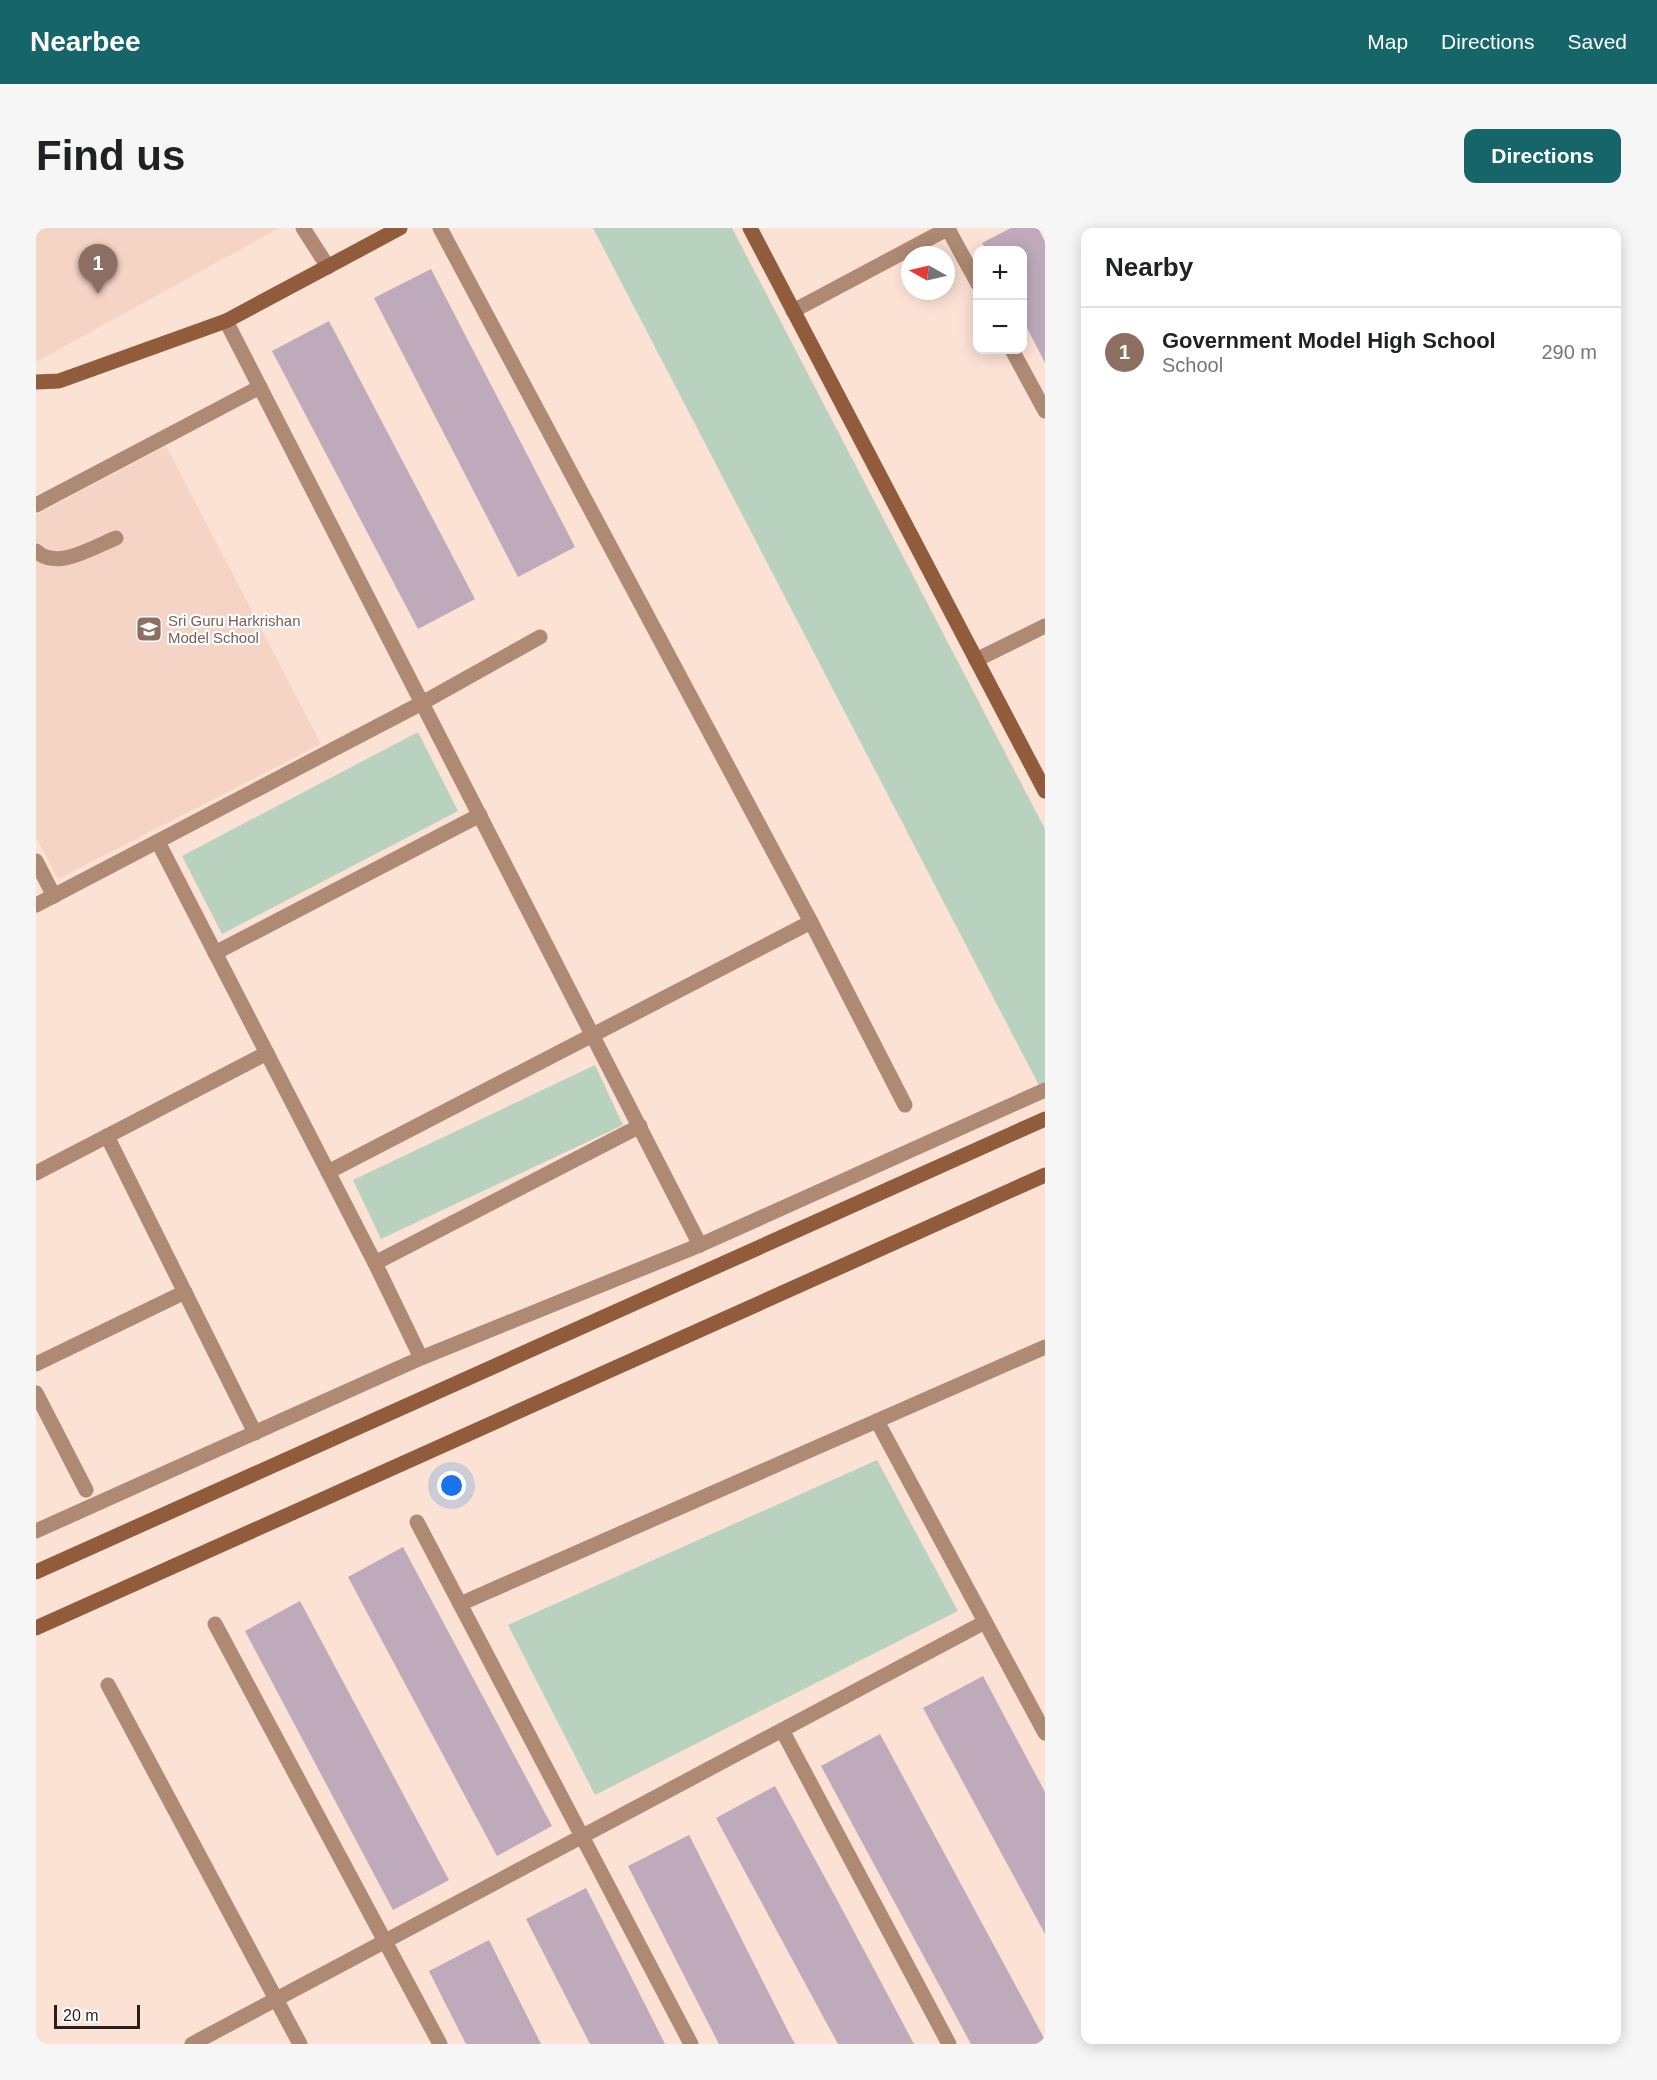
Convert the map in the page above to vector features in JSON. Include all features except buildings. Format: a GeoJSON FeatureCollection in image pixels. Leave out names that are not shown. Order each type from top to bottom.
{"type":"FeatureCollection","features":[{"type":"Feature","properties":{"kind":"main road"},"geometry":{"type":"LineString","coordinates":[[36,382],[59,381],[226,321],[400,228]]}},
{"type":"Feature","properties":{"kind":"main road"},"geometry":{"type":"LineString","coordinates":[[750,228],[1045,791]]}},
{"type":"Feature","properties":{"kind":"main road"},"geometry":{"type":"LineString","coordinates":[[36,1572],[1045,1119]]}},
{"type":"Feature","properties":{"kind":"main road"},"geometry":{"type":"LineString","coordinates":[[36,1628],[1045,1175]]}},
{"type":"Feature","properties":{"kind":"street"},"geometry":{"type":"LineString","coordinates":[[303,228],[328,267]]}},
{"type":"Feature","properties":{"kind":"street"},"geometry":{"type":"LineString","coordinates":[[440,228],[811,922],[905,1106]]}},
{"type":"Feature","properties":{"kind":"street"},"geometry":{"type":"LineString","coordinates":[[793,311],[949,228],[973,274]]}},
{"type":"Feature","properties":{"kind":"street"},"geometry":{"type":"LineString","coordinates":[[226,321],[700,1245]]}},
{"type":"Feature","properties":{"kind":"street"},"geometry":{"type":"LineString","coordinates":[[1014,354],[1045,411]]}},
{"type":"Feature","properties":{"kind":"street"},"geometry":{"type":"LineString","coordinates":[[36,505],[260,387]]}},
{"type":"Feature","properties":{"kind":"street"},"geometry":{"type":"LineString","coordinates":[[36,551],[47,559],[59,559],[116,538]]}},
{"type":"Feature","properties":{"kind":"street"},"geometry":{"type":"LineString","coordinates":[[976,660],[1045,626]]}},
{"type":"Feature","properties":{"kind":"street"},"geometry":{"type":"LineString","coordinates":[[36,905],[422,703],[540,637]]}},
{"type":"Feature","properties":{"kind":"street"},"geometry":{"type":"LineString","coordinates":[[215,953],[480,815]]}},
{"type":"Feature","properties":{"kind":"street"},"geometry":{"type":"LineString","coordinates":[[158,842],[375,1263],[421,1358]]}},
{"type":"Feature","properties":{"kind":"street"},"geometry":{"type":"LineString","coordinates":[[36,861],[54,896]]}},
{"type":"Feature","properties":{"kind":"street"},"geometry":{"type":"LineString","coordinates":[[328,1172],[811,922]]}},
{"type":"Feature","properties":{"kind":"street"},"geometry":{"type":"LineString","coordinates":[[36,1173],[267,1053]]}},
{"type":"Feature","properties":{"kind":"street"},"geometry":{"type":"LineString","coordinates":[[36,1531],[421,1358],[700,1245],[1045,1090]]}},
{"type":"Feature","properties":{"kind":"street"},"geometry":{"type":"LineString","coordinates":[[375,1263],[640,1126]]}},
{"type":"Feature","properties":{"kind":"street"},"geometry":{"type":"LineString","coordinates":[[107,1136],[255,1433]]}},
{"type":"Feature","properties":{"kind":"street"},"geometry":{"type":"LineString","coordinates":[[36,1364],[185,1292]]}},
{"type":"Feature","properties":{"kind":"street"},"geometry":{"type":"LineString","coordinates":[[460,1604],[1045,1347]]}},
{"type":"Feature","properties":{"kind":"street"},"geometry":{"type":"LineString","coordinates":[[36,1393],[86,1490]]}},
{"type":"Feature","properties":{"kind":"street"},"geometry":{"type":"LineString","coordinates":[[877,1421],[1045,1733]]}},
{"type":"Feature","properties":{"kind":"street"},"geometry":{"type":"LineString","coordinates":[[417,1522],[691,2044]]}},
{"type":"Feature","properties":{"kind":"street"},"geometry":{"type":"LineString","coordinates":[[192,2044],[985,1622]]}},
{"type":"Feature","properties":{"kind":"street"},"geometry":{"type":"LineString","coordinates":[[215,1624],[440,2044]]}},
{"type":"Feature","properties":{"kind":"street"},"geometry":{"type":"LineString","coordinates":[[108,1685],[300,2044]]}},
{"type":"Feature","properties":{"kind":"street"},"geometry":{"type":"LineString","coordinates":[[782,1730],[949,2044]]}},
{"type":"Feature","properties":{"kind":"shaded area"},"geometry":{"type":"Polygon","coordinates":[[[36,228],[279,228],[38,361],[36,360],[36,228]]]}},
{"type":"Feature","properties":{"kind":"shaded area","name":"Sri Guru Harkrishan Model School"},"geometry":{"type":"Polygon","coordinates":[[[166,446],[321,744],[58,879],[36,837],[36,515],[166,446]]]}},
{"type":"Feature","properties":{"kind":"green space"},"geometry":{"type":"Polygon","coordinates":[[[593,228],[732,228],[1045,829],[1045,1097],[593,228]]]}},
{"type":"Feature","properties":{"kind":"green space"},"geometry":{"type":"Polygon","coordinates":[[[418,732],[458,811],[222,934],[182,856],[418,732]]]}},
{"type":"Feature","properties":{"kind":"green space"},"geometry":{"type":"Polygon","coordinates":[[[595,1065],[623,1125],[381,1239],[353,1180],[595,1065]]]}},
{"type":"Feature","properties":{"kind":"green space"},"geometry":{"type":"Polygon","coordinates":[[[877,1460],[958,1611],[595,1795],[508,1625],[877,1460]]]}},
{"type":"Feature","properties":{"kind":"place","name":"Government Model High School"},"geometry":{"type":"Point","coordinates":[98,294]}},
{"type":"Feature","properties":{"kind":"place","name":"Sri Guru Harkrishan Model School"},"geometry":{"type":"Point","coordinates":[149,629]}}]}
